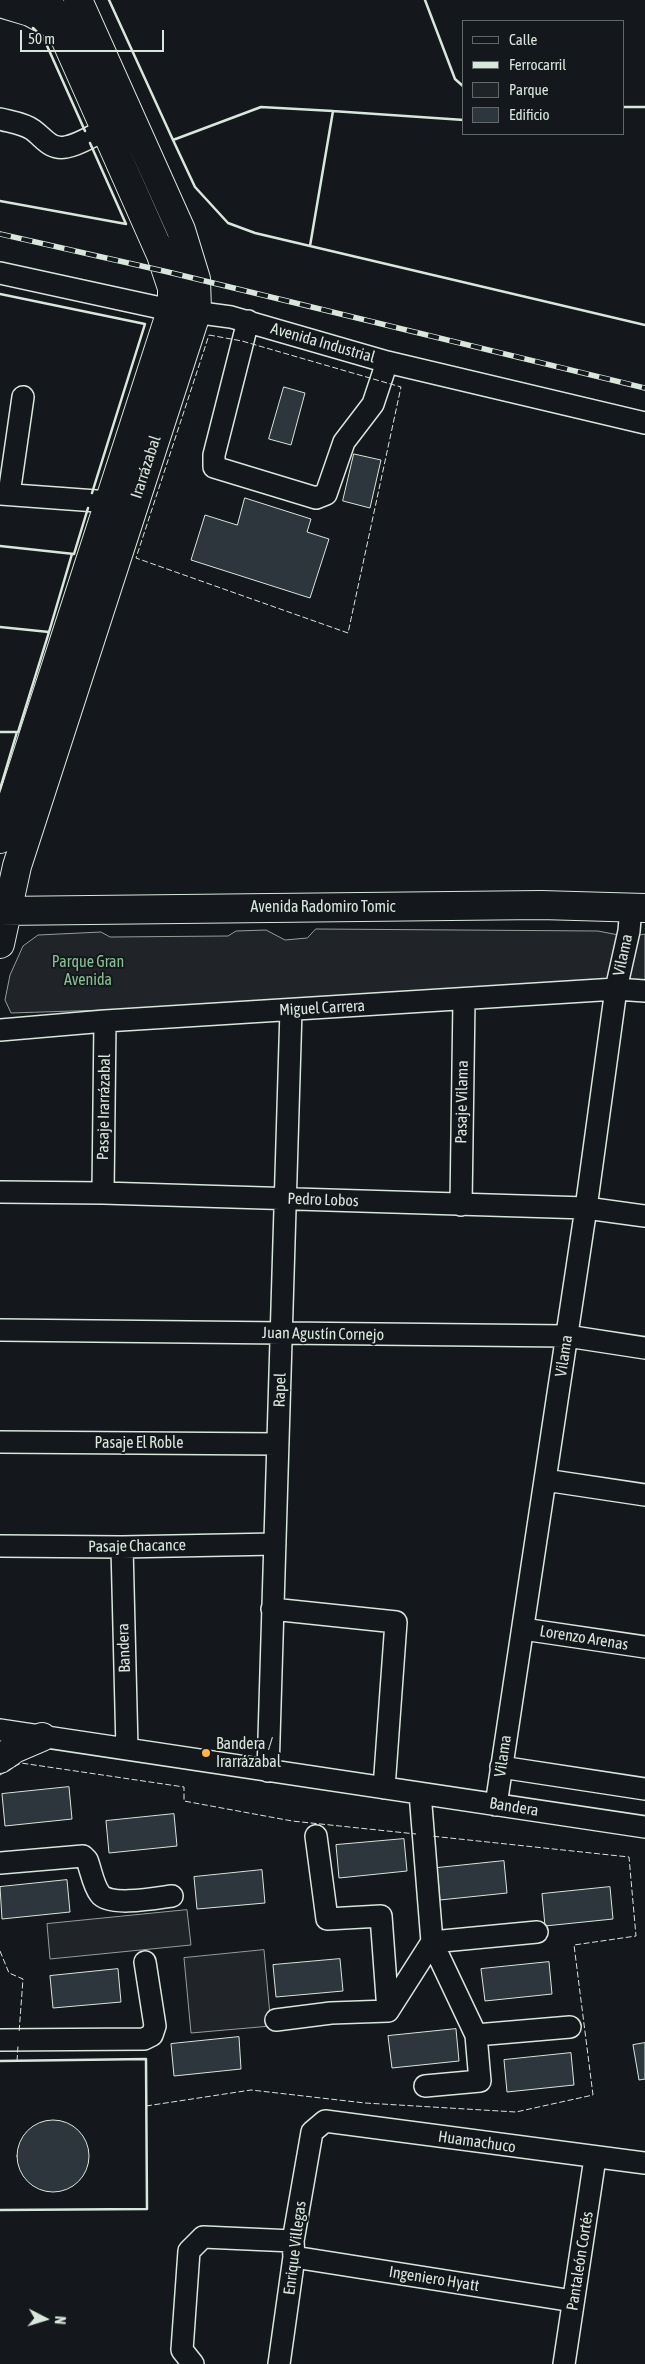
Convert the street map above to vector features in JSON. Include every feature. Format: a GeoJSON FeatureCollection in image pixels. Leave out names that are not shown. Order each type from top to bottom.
{"type":"FeatureCollection","features":[{"type":"Feature","properties":{"kind":"main road","name":"Irarrázabal"},"geometry":{"type":"LineString","coordinates":[[0,944],[3,911],[185,309],[172,288],[168,272],[48,0]]}},
{"type":"Feature","properties":{"kind":"main road","name":"Irarrázabal"},"geometry":{"type":"LineString","coordinates":[[0,839],[110,502],[196,279],[181,230],[78,0]]}},
{"type":"Feature","properties":{"kind":"main road"},"geometry":{"type":"LineString","coordinates":[[0,3],[30,12],[60,28]]}},
{"type":"Feature","properties":{"kind":"main road","name":"Avenida Radomiro Tomic"},"geometry":{"type":"LineString","coordinates":[[3,911],[541,905],[638,908]]}},
{"type":"Feature","properties":{"kind":"main road"},"geometry":{"type":"LineString","coordinates":[[0,1759],[28,1742],[42,1737]]}},
{"type":"Feature","properties":{"kind":"street"},"geometry":{"type":"LineString","coordinates":[[0,119],[34,130],[44,141],[55,147],[66,147],[105,130]]}},
{"type":"Feature","properties":{"kind":"street","name":"Avenida Industrial"},"geometry":{"type":"LineString","coordinates":[[0,274],[156,307],[185,309],[248,321],[387,362],[645,423]]}},
{"type":"Feature","properties":{"kind":"street"},"geometry":{"type":"LineString","coordinates":[[248,321],[214,455],[214,466],[316,498],[326,494],[344,442],[373,404],[387,362]]}},
{"type":"Feature","properties":{"kind":"street"},"geometry":{"type":"LineString","coordinates":[[23,397],[5,494],[110,502]]}},
{"type":"Feature","properties":{"kind":"street","name":"Vilama"},"geometry":{"type":"LineString","coordinates":[[496,1805],[586,1208],[616,989],[629,931],[638,908]]}},
{"type":"Feature","properties":{"kind":"street","name":"Miguel Carrera"},"geometry":{"type":"LineString","coordinates":[[0,1030],[105,1021],[616,989],[645,991]]}},
{"type":"Feature","properties":{"kind":"street","name":"Pasaje Vilama"},"geometry":{"type":"LineString","coordinates":[[460,1205],[464,1000]]}},
{"type":"Feature","properties":{"kind":"street","name":"Rapel"},"geometry":{"type":"LineString","coordinates":[[268,1771],[291,1010]]}},
{"type":"Feature","properties":{"kind":"street","name":"Pasaje Irarrázabal"},"geometry":{"type":"LineString","coordinates":[[103,1193],[105,1021]]}},
{"type":"Feature","properties":{"kind":"street","name":"Pedro Lobos"},"geometry":{"type":"LineString","coordinates":[[0,1192],[103,1193],[586,1208],[645,1216]]}},
{"type":"Feature","properties":{"kind":"street","name":"Juan Agustín Cornejo"},"geometry":{"type":"LineString","coordinates":[[0,1330],[567,1336],[645,1348]]}},
{"type":"Feature","properties":{"kind":"street","name":"Pasaje El Roble"},"geometry":{"type":"LineString","coordinates":[[0,1442],[278,1444]]}},
{"type":"Feature","properties":{"kind":"street"},"geometry":{"type":"LineString","coordinates":[[545,1480],[645,1495]]}},
{"type":"Feature","properties":{"kind":"street","name":"Pasaje Chacance"},"geometry":{"type":"LineString","coordinates":[[0,1546],[122,1547],[275,1544]]}},
{"type":"Feature","properties":{"kind":"street","name":"Bandera"},"geometry":{"type":"LineString","coordinates":[[122,1547],[127,1749]]}},
{"type":"Feature","properties":{"kind":"street"},"geometry":{"type":"LineString","coordinates":[[272,1609],[396,1622],[384,1788]]}},
{"type":"Feature","properties":{"kind":"street","name":"Lorenzo Arenas"},"geometry":{"type":"LineString","coordinates":[[523,1628],[645,1647]]}},
{"type":"Feature","properties":{"kind":"street","name":"Bandera"},"geometry":{"type":"LineString","coordinates":[[0,1730],[645,1827]]}},
{"type":"Feature","properties":{"kind":"street"},"geometry":{"type":"LineString","coordinates":[[501,1767],[645,1789]]}},
{"type":"Feature","properties":{"kind":"street"},"geometry":{"type":"LineString","coordinates":[[420,1793],[432,1942],[476,2035],[480,2081],[425,2086]]}},
{"type":"Feature","properties":{"kind":"street"},"geometry":{"type":"LineString","coordinates":[[316,1836],[327,1920],[381,1916],[388,2010]]}},
{"type":"Feature","properties":{"kind":"street"},"geometry":{"type":"LineString","coordinates":[[0,1863],[83,1856],[87,1860],[100,1894],[106,1899],[116,1901],[172,1896]]}},
{"type":"Feature","properties":{"kind":"street"},"geometry":{"type":"LineString","coordinates":[[432,1942],[537,1932]]}},
{"type":"Feature","properties":{"kind":"street"},"geometry":{"type":"LineString","coordinates":[[388,2010],[432,1942]]}},
{"type":"Feature","properties":{"kind":"street"},"geometry":{"type":"LineString","coordinates":[[0,2040],[144,2039],[152,2035],[155,2026],[145,1962]]}},
{"type":"Feature","properties":{"kind":"street"},"geometry":{"type":"LineString","coordinates":[[276,2020],[388,2010]]}},
{"type":"Feature","properties":{"kind":"street"},"geometry":{"type":"LineString","coordinates":[[476,2035],[570,2027]]}},
{"type":"Feature","properties":{"kind":"street","name":"Huamachuco"},"geometry":{"type":"LineString","coordinates":[[312,2132],[325,2121],[595,2158],[645,2163]]}},
{"type":"Feature","properties":{"kind":"street","name":"Enrique Villegas"},"geometry":{"type":"LineString","coordinates":[[279,2364],[312,2132]]}},
{"type":"Feature","properties":{"kind":"street","name":"Pantaleón Cortés"},"geometry":{"type":"LineString","coordinates":[[564,2364],[595,2158]]}},
{"type":"Feature","properties":{"kind":"street","name":"Ingeniero Hyatt"},"geometry":{"type":"LineString","coordinates":[[193,2364],[182,2350],[189,2251],[202,2237],[294,2249],[573,2301]]}},
{"type":"Feature","properties":{"kind":"green space","name":"Parque Gran Avenida"},"geometry":{"type":"Polygon","coordinates":[[[316,929],[598,931],[629,937],[645,934],[645,984],[291,1004],[11,1013],[5,1000],[10,975],[23,946],[38,935],[101,932],[110,937],[228,936],[236,931],[266,930],[285,940],[307,938],[316,929]]]}},
{"type":"Feature","properties":{"kind":"green space"},"geometry":{"type":"Polygon","coordinates":[[[187,1910],[191,1945],[50,1959],[47,1924],[187,1910]]]}},
{"type":"Feature","properties":{"kind":"green space"},"geometry":{"type":"Polygon","coordinates":[[[264,1950],[271,2026],[191,2033],[184,1958],[264,1950]]]}},
{"type":"Feature","properties":{"kind":"building"},"geometry":{"type":"Polygon","coordinates":[[[284,387],[305,393],[291,445],[269,439],[284,387]]]}},
{"type":"Feature","properties":{"kind":"building"},"geometry":{"type":"Polygon","coordinates":[[[354,454],[381,460],[370,508],[343,501],[354,454]]]}},
{"type":"Feature","properties":{"kind":"building"},"geometry":{"type":"Polygon","coordinates":[[[245,498],[311,519],[307,532],[329,539],[310,598],[191,560],[205,515],[237,525],[245,498]]]}},
{"type":"Feature","properties":{"kind":"building"},"geometry":{"type":"Polygon","coordinates":[[[69,1787],[72,1819],[5,1826],[2,1794],[69,1787]]]}},
{"type":"Feature","properties":{"kind":"building"},"geometry":{"type":"Polygon","coordinates":[[[174,1814],[177,1846],[109,1853],[106,1821],[174,1814]]]}},
{"type":"Feature","properties":{"kind":"building"},"geometry":{"type":"Polygon","coordinates":[[[404,1839],[407,1871],[339,1878],[336,1845],[404,1839]]]}},
{"type":"Feature","properties":{"kind":"building"},"geometry":{"type":"Polygon","coordinates":[[[504,1861],[507,1893],[440,1900],[437,1868],[504,1861]]]}},
{"type":"Feature","properties":{"kind":"building"},"geometry":{"type":"Polygon","coordinates":[[[262,1870],[265,1903],[197,1909],[194,1877],[262,1870]]]}},
{"type":"Feature","properties":{"kind":"building"},"geometry":{"type":"Polygon","coordinates":[[[67,1880],[70,1912],[2,1919],[0,1887],[67,1880]]]}},
{"type":"Feature","properties":{"kind":"building"},"geometry":{"type":"Polygon","coordinates":[[[610,1887],[613,1919],[545,1926],[542,1894],[610,1887]]]}},
{"type":"Feature","properties":{"kind":"building"},"geometry":{"type":"Polygon","coordinates":[[[340,1959],[343,1991],[276,1997],[273,1965],[340,1959]]]}},
{"type":"Feature","properties":{"kind":"building"},"geometry":{"type":"Polygon","coordinates":[[[549,1962],[552,1994],[485,2001],[481,1969],[549,1962]]]}},
{"type":"Feature","properties":{"kind":"building"},"geometry":{"type":"Polygon","coordinates":[[[118,1969],[121,2002],[53,2008],[50,1976],[118,1969]]]}},
{"type":"Feature","properties":{"kind":"building"},"geometry":{"type":"Polygon","coordinates":[[[456,2029],[459,2061],[392,2068],[388,2036],[456,2029]]]}},
{"type":"Feature","properties":{"kind":"building"},"geometry":{"type":"Polygon","coordinates":[[[239,2037],[241,2069],[174,2076],[171,2044],[239,2037]]]}},
{"type":"Feature","properties":{"kind":"building"},"geometry":{"type":"Polygon","coordinates":[[[645,2043],[645,2079],[639,2080],[633,2045],[645,2043]]]}},
{"type":"Feature","properties":{"kind":"building"},"geometry":{"type":"Polygon","coordinates":[[[571,2053],[574,2085],[507,2092],[504,2060],[571,2053]]]}},
{"type":"Feature","properties":{"kind":"building"},"geometry":{"type":"Polygon","coordinates":[[[53,2120],[67,2123],[79,2130],[86,2142],[89,2156],[86,2170],[79,2182],[67,2189],[53,2192],[39,2189],[27,2182],[20,2170],[17,2156],[20,2142],[27,2130],[39,2123],[53,2120]]]}},
{"type":"Feature","properties":{"kind":"railway"},"geometry":{"type":"LineString","coordinates":[[0,234],[168,272],[645,388]]}},
{"type":"Feature","properties":{"kind":"fence"},"geometry":{"type":"LineString","coordinates":[[209,335],[242,341],[401,387],[348,633],[136,558],[209,335]]}},
{"type":"Feature","properties":{"kind":"fence"},"geometry":{"type":"LineString","coordinates":[[0,1775],[21,1763],[184,1787],[184,1801],[292,1821],[416,1834]]}},
{"type":"Feature","properties":{"kind":"fence"},"geometry":{"type":"LineString","coordinates":[[146,2106],[251,2090],[365,2103],[516,2112],[593,2095],[574,1945],[636,1936],[629,1857],[431,1836]]}},
{"type":"Feature","properties":{"kind":"fence"},"geometry":{"type":"LineString","coordinates":[[0,1951],[9,1973],[23,1979],[19,2033]]}},
{"type":"Feature","properties":{"kind":"fence"},"geometry":{"type":"LineString","coordinates":[[17,2061],[18,2046]]}},
{"type":"Feature","properties":{"kind":"wall"},"geometry":{"type":"LineString","coordinates":[[109,0],[173,140],[175,139]]}},
{"type":"Feature","properties":{"kind":"wall"},"geometry":{"type":"LineString","coordinates":[[425,0],[455,79],[462,85]]}},
{"type":"Feature","properties":{"kind":"wall"},"geometry":{"type":"LineString","coordinates":[[33,28],[44,39],[85,131]]}},
{"type":"Feature","properties":{"kind":"wall"},"geometry":{"type":"LineString","coordinates":[[261,107],[333,111],[310,246],[255,233],[228,223],[195,187],[173,140],[261,107]]}},
{"type":"Feature","properties":{"kind":"wall"},"geometry":{"type":"LineString","coordinates":[[625,107],[645,107]]}},
{"type":"Feature","properties":{"kind":"wall"},"geometry":{"type":"LineString","coordinates":[[332,111],[462,120]]}},
{"type":"Feature","properties":{"kind":"wall"},"geometry":{"type":"LineString","coordinates":[[0,201],[126,224],[90,143]]}},
{"type":"Feature","properties":{"kind":"wall"},"geometry":{"type":"LineString","coordinates":[[310,246],[645,325]]}},
{"type":"Feature","properties":{"kind":"wall"},"geometry":{"type":"LineString","coordinates":[[0,294],[145,324],[92,493]]}},
{"type":"Feature","properties":{"kind":"wall"},"geometry":{"type":"LineString","coordinates":[[0,546],[74,554],[88,508]]}},
{"type":"Feature","properties":{"kind":"wall"},"geometry":{"type":"LineString","coordinates":[[0,627],[49,632],[72,554]]}},
{"type":"Feature","properties":{"kind":"wall"},"geometry":{"type":"LineString","coordinates":[[0,732],[18,732],[49,632],[47,632]]}},
{"type":"Feature","properties":{"kind":"wall"},"geometry":{"type":"LineString","coordinates":[[0,789],[17,732]]}},
{"type":"Feature","properties":{"kind":"wall"},"geometry":{"type":"LineString","coordinates":[[0,2061],[146,2059],[147,2209],[0,2210]]}},
{"type":"Feature","properties":{"kind":"place","name":"Bandera / Irarrázabal"},"geometry":{"type":"Point","coordinates":[206,1753]}}]}
